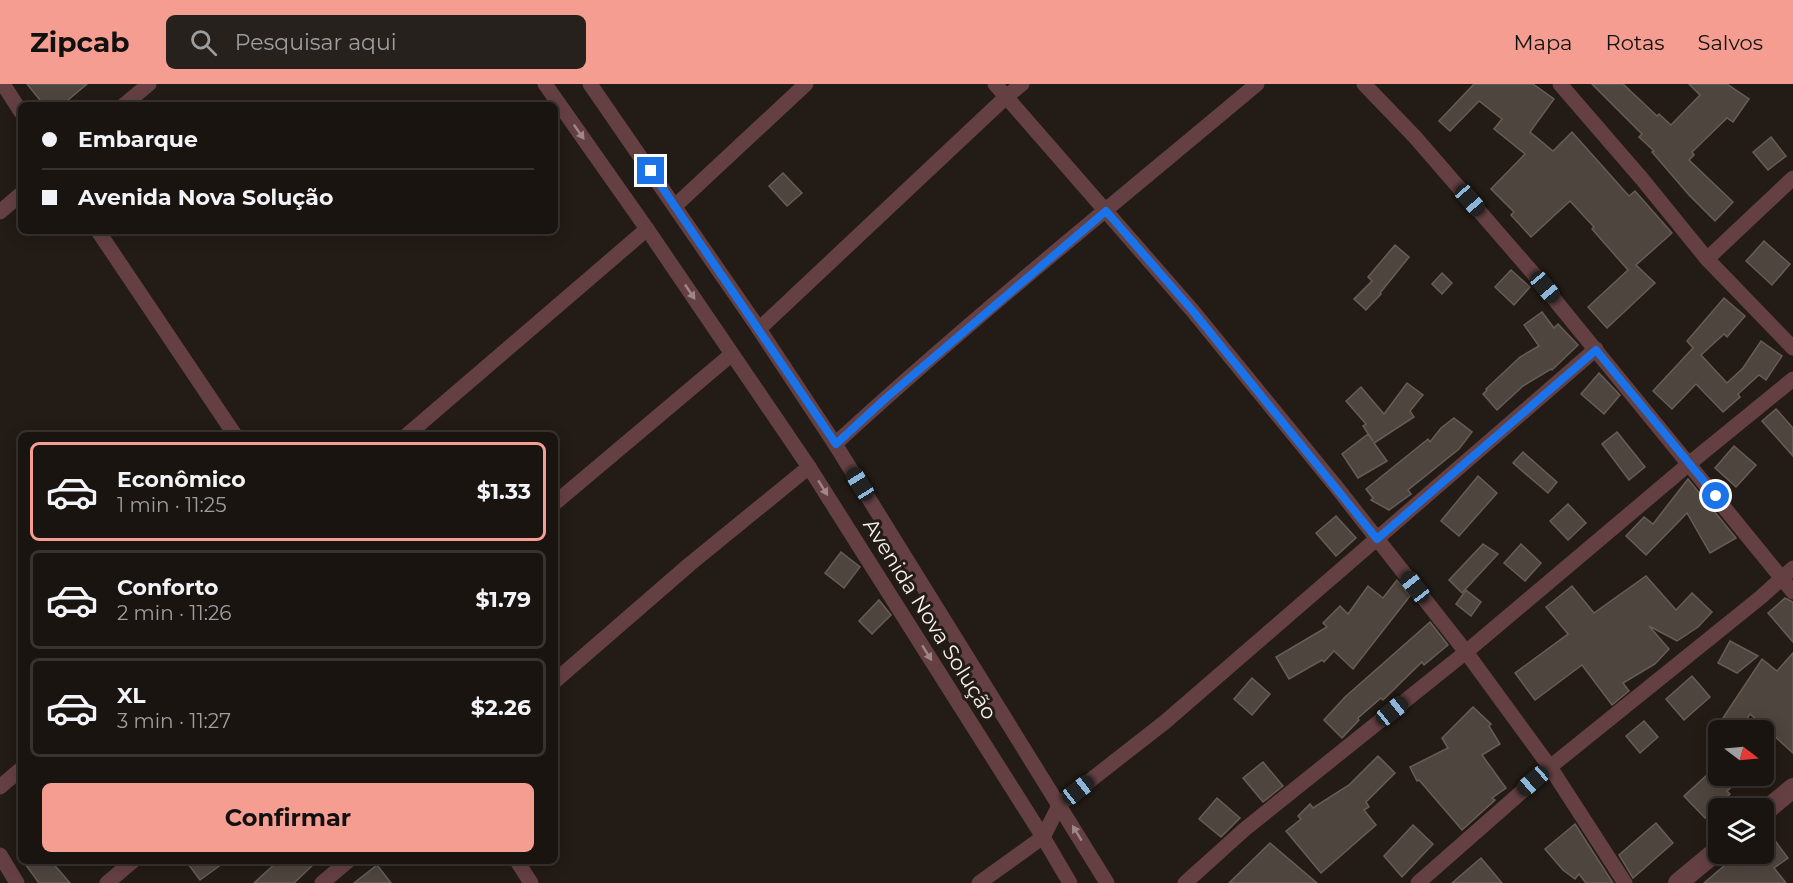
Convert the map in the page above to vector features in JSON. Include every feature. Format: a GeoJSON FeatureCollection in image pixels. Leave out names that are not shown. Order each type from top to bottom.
{"type":"FeatureCollection","features":[{"type":"Feature","properties":{"kind":"street"},"geometry":{"type":"LineString","coordinates":[[3,84],[18,107]]}},
{"type":"Feature","properties":{"kind":"street"},"geometry":{"type":"LineString","coordinates":[[128,102],[149,84]]}},
{"type":"Feature","properties":{"kind":"street","name":"Avenida Nova Solução"},"geometry":{"type":"LineString","coordinates":[[545,84],[558,102]]}},
{"type":"Feature","properties":{"kind":"street","name":"Avenida Nova Solução"},"geometry":{"type":"LineString","coordinates":[[590,84],[836,444],[1107,883]]}},
{"type":"Feature","properties":{"kind":"street"},"geometry":{"type":"LineString","coordinates":[[675,206],[806,84]]}},
{"type":"Feature","properties":{"kind":"street"},"geometry":{"type":"LineString","coordinates":[[995,84],[1192,310],[1377,539],[1466,652],[1550,767],[1625,883]]}},
{"type":"Feature","properties":{"kind":"street"},"geometry":{"type":"LineString","coordinates":[[759,329],[1022,84]]}},
{"type":"Feature","properties":{"kind":"street"},"geometry":{"type":"LineString","coordinates":[[836,444],[894,391],[1257,84]]}},
{"type":"Feature","properties":{"kind":"street"},"geometry":{"type":"LineString","coordinates":[[1364,84],[1422,146],[1532,272],[1690,463],[1787,573],[1793,592]]}},
{"type":"Feature","properties":{"kind":"street"},"geometry":{"type":"LineString","coordinates":[[1560,84],[1707,259],[1793,348]]}},
{"type":"Feature","properties":{"kind":"street","name":"Avenida Nova Solução"},"geometry":{"type":"LineString","coordinates":[[558,102],[809,467],[1070,883]]}},
{"type":"Feature","properties":{"kind":"street"},"geometry":{"type":"LineString","coordinates":[[1707,259],[1793,178]]}},
{"type":"Feature","properties":{"kind":"street"},"geometry":{"type":"LineString","coordinates":[[0,212],[18,197]]}},
{"type":"Feature","properties":{"kind":"street"},"geometry":{"type":"LineString","coordinates":[[410,432],[647,229]]}},
{"type":"Feature","properties":{"kind":"street"},"geometry":{"type":"LineString","coordinates":[[100,234],[233,432]]}},
{"type":"Feature","properties":{"kind":"street"},"geometry":{"type":"LineString","coordinates":[[979,883],[1043,837],[1060,804],[1165,722],[1596,350]]}},
{"type":"Feature","properties":{"kind":"street"},"geometry":{"type":"LineString","coordinates":[[558,500],[732,354]]}},
{"type":"Feature","properties":{"kind":"street"},"geometry":{"type":"LineString","coordinates":[[1185,883],[1245,829],[1466,652],[1793,379]]}},
{"type":"Feature","properties":{"kind":"street"},"geometry":{"type":"LineString","coordinates":[[558,678],[690,564],[809,467]]}},
{"type":"Feature","properties":{"kind":"street"},"geometry":{"type":"LineString","coordinates":[[1418,883],[1550,767],[1761,597],[1787,573]]}},
{"type":"Feature","properties":{"kind":"street"},"geometry":{"type":"LineString","coordinates":[[0,787],[18,772]]}},
{"type":"Feature","properties":{"kind":"street"},"geometry":{"type":"LineString","coordinates":[[1774,804],[1793,788]]}},
{"type":"Feature","properties":{"kind":"street"},"geometry":{"type":"LineString","coordinates":[[0,855],[17,883]]}},
{"type":"Feature","properties":{"kind":"street"},"geometry":{"type":"LineString","coordinates":[[1678,883],[1708,858]]}},
{"type":"Feature","properties":{"kind":"street"},"geometry":{"type":"LineString","coordinates":[[107,883],[129,864]]}},
{"type":"Feature","properties":{"kind":"street"},"geometry":{"type":"LineString","coordinates":[[322,883],[344,864]]}},
{"type":"Feature","properties":{"kind":"street"},"geometry":{"type":"LineString","coordinates":[[519,864],[531,883]]}},
{"type":"Feature","properties":{"kind":"building"},"geometry":{"type":"Polygon","coordinates":[[[27,84],[87,84],[66,102],[42,102],[27,84]]]}},
{"type":"Feature","properties":{"kind":"building"},"geometry":{"type":"Polygon","coordinates":[[[1474,84],[1533,84],[1554,99],[1530,132],[1553,151],[1572,132],[1629,196],[1635,191],[1672,233],[1636,265],[1655,283],[1607,328],[1588,307],[1628,270],[1592,229],[1594,227],[1570,201],[1531,237],[1511,215],[1514,212],[1491,189],[1525,154],[1494,129],[1502,119],[1479,101],[1450,131],[1439,121],[1474,84]]]}},
{"type":"Feature","properties":{"kind":"building"},"geometry":{"type":"Polygon","coordinates":[[[1592,84],[1623,84],[1657,116],[1659,114],[1671,125],[1700,95],[1689,84],[1727,84],[1749,99],[1733,122],[1727,118],[1692,152],[1694,155],[1689,160],[1733,202],[1715,221],[1689,195],[1652,152],[1654,151],[1639,137],[1642,134],[1592,84]]]}},
{"type":"Feature","properties":{"kind":"building"},"geometry":{"type":"Polygon","coordinates":[[[1771,137],[1786,156],[1768,170],[1753,152],[1771,137]]]}},
{"type":"Feature","properties":{"kind":"building"},"geometry":{"type":"Polygon","coordinates":[[[783,173],[802,193],[787,206],[769,186],[783,173]]]}},
{"type":"Feature","properties":{"kind":"building"},"geometry":{"type":"Polygon","coordinates":[[[1764,241],[1790,264],[1772,285],[1746,261],[1764,241]]]}},
{"type":"Feature","properties":{"kind":"building"},"geometry":{"type":"Polygon","coordinates":[[[1395,245],[1409,257],[1366,310],[1354,299],[1372,281],[1368,277],[1395,245]]]}},
{"type":"Feature","properties":{"kind":"building"},"geometry":{"type":"Polygon","coordinates":[[[1511,270],[1530,287],[1514,305],[1495,287],[1511,270]]]}},
{"type":"Feature","properties":{"kind":"building"},"geometry":{"type":"Polygon","coordinates":[[[1442,273],[1452,283],[1442,294],[1432,284],[1442,273]]]}},
{"type":"Feature","properties":{"kind":"building"},"geometry":{"type":"Polygon","coordinates":[[[1724,298],[1745,316],[1727,337],[1724,334],[1701,355],[1727,383],[1743,368],[1761,341],[1782,356],[1766,380],[1759,375],[1738,394],[1740,397],[1723,412],[1696,384],[1672,409],[1653,391],[1693,348],[1687,341],[1724,298]]]}},
{"type":"Feature","properties":{"kind":"building"},"geometry":{"type":"Polygon","coordinates":[[[1542,312],[1554,328],[1558,324],[1578,345],[1552,370],[1523,386],[1497,410],[1483,394],[1520,357],[1539,346],[1524,325],[1542,312]]]}},
{"type":"Feature","properties":{"kind":"building"},"geometry":{"type":"Polygon","coordinates":[[[1599,373],[1620,395],[1604,414],[1581,394],[1599,373]]]}},
{"type":"Feature","properties":{"kind":"building"},"geometry":{"type":"Polygon","coordinates":[[[1407,383],[1423,395],[1410,411],[1414,417],[1374,443],[1387,461],[1358,478],[1342,454],[1368,434],[1373,441],[1363,426],[1366,424],[1346,401],[1361,387],[1384,414],[1407,383]]]}},
{"type":"Feature","properties":{"kind":"building"},"geometry":{"type":"Polygon","coordinates":[[[1776,409],[1793,428],[1793,456],[1762,421],[1776,409]]]}},
{"type":"Feature","properties":{"kind":"building"},"geometry":{"type":"Polygon","coordinates":[[[1454,418],[1472,432],[1459,449],[1408,490],[1411,494],[1389,510],[1371,500],[1373,498],[1366,489],[1428,439],[1430,442],[1441,428],[1454,418]]]}},
{"type":"Feature","properties":{"kind":"building"},"geometry":{"type":"Polygon","coordinates":[[[1617,432],[1645,467],[1629,480],[1602,444],[1617,432]]]}},
{"type":"Feature","properties":{"kind":"building"},"geometry":{"type":"Polygon","coordinates":[[[1734,446],[1756,465],[1736,487],[1715,468],[1734,446]]]}},
{"type":"Feature","properties":{"kind":"building"},"geometry":{"type":"Polygon","coordinates":[[[1523,452],[1557,482],[1548,493],[1513,463],[1523,452]]]}},
{"type":"Feature","properties":{"kind":"building"},"geometry":{"type":"Polygon","coordinates":[[[1478,476],[1497,493],[1459,536],[1441,521],[1478,476]]]}},
{"type":"Feature","properties":{"kind":"building"},"geometry":{"type":"Polygon","coordinates":[[[1688,479],[1736,538],[1710,553],[1687,513],[1646,555],[1626,536],[1644,517],[1653,524],[1688,479]]]}},
{"type":"Feature","properties":{"kind":"building"},"geometry":{"type":"Polygon","coordinates":[[[1568,504],[1586,523],[1568,540],[1550,521],[1568,504]]]}},
{"type":"Feature","properties":{"kind":"building"},"geometry":{"type":"Polygon","coordinates":[[[1336,516],[1356,538],[1336,556],[1316,533],[1336,516]]]}},
{"type":"Feature","properties":{"kind":"building"},"geometry":{"type":"Polygon","coordinates":[[[1483,544],[1498,554],[1462,593],[1449,580],[1483,544]]]}},
{"type":"Feature","properties":{"kind":"building"},"geometry":{"type":"Polygon","coordinates":[[[1521,544],[1541,563],[1525,581],[1504,563],[1521,544]]]}},
{"type":"Feature","properties":{"kind":"building"},"geometry":{"type":"Polygon","coordinates":[[[841,552],[860,567],[844,588],[825,573],[841,552]]]}},
{"type":"Feature","properties":{"kind":"building"},"geometry":{"type":"Polygon","coordinates":[[[1646,576],[1676,610],[1692,593],[1712,612],[1698,627],[1677,641],[1649,626],[1669,649],[1655,664],[1623,683],[1629,691],[1612,705],[1582,665],[1535,700],[1515,673],[1568,634],[1546,607],[1572,586],[1594,613],[1646,576]]]}},
{"type":"Feature","properties":{"kind":"building"},"geometry":{"type":"Polygon","coordinates":[[[1397,580],[1410,596],[1353,669],[1334,651],[1324,662],[1322,660],[1289,679],[1276,657],[1327,627],[1323,623],[1340,606],[1348,614],[1368,586],[1383,598],[1397,580]]]}},
{"type":"Feature","properties":{"kind":"building"},"geometry":{"type":"Polygon","coordinates":[[[1466,590],[1481,602],[1471,616],[1456,604],[1466,590]]]}},
{"type":"Feature","properties":{"kind":"building"},"geometry":{"type":"Polygon","coordinates":[[[1785,598],[1793,602],[1793,642],[1768,613],[1785,598]]]}},
{"type":"Feature","properties":{"kind":"building"},"geometry":{"type":"Polygon","coordinates":[[[879,600],[891,615],[872,634],[859,621],[879,600]]]}},
{"type":"Feature","properties":{"kind":"building"},"geometry":{"type":"Polygon","coordinates":[[[1430,622],[1448,645],[1424,665],[1422,662],[1383,700],[1381,698],[1358,718],[1359,720],[1342,738],[1324,720],[1345,697],[1430,622]]]}},
{"type":"Feature","properties":{"kind":"building"},"geometry":{"type":"Polygon","coordinates":[[[1730,641],[1758,656],[1737,673],[1718,663],[1730,641]]]}},
{"type":"Feature","properties":{"kind":"building"},"geometry":{"type":"Polygon","coordinates":[[[1793,653],[1793,753],[1774,736],[1774,720],[1757,720],[1750,714],[1746,720],[1722,720],[1762,659],[1777,671],[1793,653]]]}},
{"type":"Feature","properties":{"kind":"building"},"geometry":{"type":"Polygon","coordinates":[[[1692,676],[1710,697],[1684,720],[1666,699],[1692,676]]]}},
{"type":"Feature","properties":{"kind":"building"},"geometry":{"type":"Polygon","coordinates":[[[1252,678],[1270,694],[1252,715],[1234,699],[1252,678]]]}},
{"type":"Feature","properties":{"kind":"building"},"geometry":{"type":"Polygon","coordinates":[[[1473,707],[1491,724],[1489,726],[1500,744],[1482,755],[1506,788],[1492,798],[1495,800],[1462,830],[1419,780],[1417,781],[1410,767],[1448,748],[1442,738],[1473,707]]]}},
{"type":"Feature","properties":{"kind":"building"},"geometry":{"type":"Polygon","coordinates":[[[1644,721],[1658,737],[1640,753],[1626,736],[1644,721]]]}},
{"type":"Feature","properties":{"kind":"building"},"geometry":{"type":"Polygon","coordinates":[[[1378,756],[1395,773],[1366,802],[1369,807],[1364,810],[1376,825],[1321,873],[1286,831],[1301,819],[1298,816],[1310,804],[1313,808],[1349,785],[1378,756]]]}},
{"type":"Feature","properties":{"kind":"building"},"geometry":{"type":"Polygon","coordinates":[[[1263,762],[1283,786],[1263,802],[1243,778],[1263,762]]]}},
{"type":"Feature","properties":{"kind":"building"},"geometry":{"type":"Polygon","coordinates":[[[1708,774],[1708,786],[1733,786],[1727,791],[1730,794],[1726,798],[1708,798],[1708,815],[1705,818],[1684,796],[1708,774]]]}},
{"type":"Feature","properties":{"kind":"building"},"geometry":{"type":"Polygon","coordinates":[[[1217,798],[1240,818],[1221,837],[1199,819],[1217,798]]]}},
{"type":"Feature","properties":{"kind":"building"},"geometry":{"type":"Polygon","coordinates":[[[1656,823],[1673,843],[1633,878],[1619,855],[1656,823]]]}},
{"type":"Feature","properties":{"kind":"building"},"geometry":{"type":"Polygon","coordinates":[[[1575,824],[1613,883],[1586,883],[1579,874],[1575,879],[1563,870],[1545,849],[1575,824]]]}},
{"type":"Feature","properties":{"kind":"building"},"geometry":{"type":"Polygon","coordinates":[[[1413,825],[1433,844],[1402,877],[1384,856],[1413,825]]]}},
{"type":"Feature","properties":{"kind":"building"},"geometry":{"type":"Polygon","coordinates":[[[1774,839],[1788,858],[1774,868],[1786,883],[1704,883],[1726,864],[1774,864],[1774,839]]]}},
{"type":"Feature","properties":{"kind":"building"},"geometry":{"type":"Polygon","coordinates":[[[1270,843],[1317,883],[1229,883],[1270,843]]]}},
{"type":"Feature","properties":{"kind":"building"},"geometry":{"type":"Polygon","coordinates":[[[1481,858],[1502,883],[1452,883],[1481,858]]]}},
{"type":"Feature","properties":{"kind":"building"},"geometry":{"type":"Polygon","coordinates":[[[25,864],[54,864],[70,883],[39,883],[25,864]]]}},
{"type":"Feature","properties":{"kind":"building"},"geometry":{"type":"Polygon","coordinates":[[[188,864],[222,864],[200,880],[188,864]]]}},
{"type":"Feature","properties":{"kind":"building"},"geometry":{"type":"Polygon","coordinates":[[[275,864],[314,864],[294,883],[254,883],[275,864]]]}},
{"type":"Feature","properties":{"kind":"building"},"geometry":{"type":"Polygon","coordinates":[[[377,865],[391,883],[354,883],[377,865]]]}},
{"type":"Feature","properties":{"kind":"route"},"geometry":{"type":"LineString","coordinates":[[651,171],[836,444],[886,398],[1106,211],[1192,310],[1377,539],[1596,350],[1716,496]]}}]}
